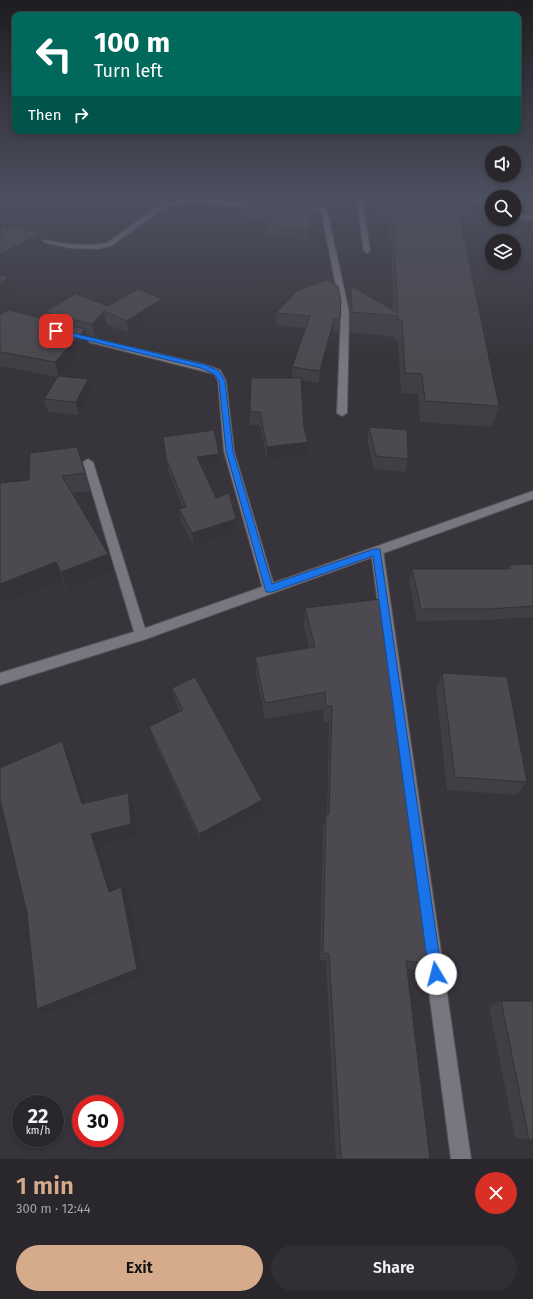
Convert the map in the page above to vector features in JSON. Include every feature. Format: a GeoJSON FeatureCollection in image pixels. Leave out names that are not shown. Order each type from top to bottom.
{"type":"FeatureCollection","features":[{"type":"Feature","properties":{"kind":"street"},"geometry":{"type":"LineString","coordinates":[[333,252],[345,312],[342,413]]}},
{"type":"Feature","properties":{"kind":"street"},"geometry":{"type":"LineString","coordinates":[[65,333],[203,367],[217,372],[222,381],[230,451],[269,589]]}},
{"type":"Feature","properties":{"kind":"street"},"geometry":{"type":"LineString","coordinates":[[88,462],[141,634]]}},
{"type":"Feature","properties":{"kind":"street"},"geometry":{"type":"LineString","coordinates":[[0,679],[141,634],[533,495]]}},
{"type":"Feature","properties":{"kind":"street"},"geometry":{"type":"LineString","coordinates":[[377,551],[461,1159]]}},
{"type":"Feature","properties":{"kind":"building"},"geometry":{"type":"Polygon","coordinates":[[[395,252],[467,252],[499,406],[425,401],[422,374],[405,373],[402,320],[398,320],[398,316],[352,312],[351,286],[398,313],[395,252]]]}},
{"type":"Feature","properties":{"kind":"building"},"geometry":{"type":"Polygon","coordinates":[[[0,275],[9,278],[0,283],[0,275]]]}},
{"type":"Feature","properties":{"kind":"building"},"geometry":{"type":"Polygon","coordinates":[[[327,280],[338,286],[341,301],[340,319],[334,319],[320,371],[292,367],[310,316],[276,313],[297,291],[327,280]]]}},
{"type":"Feature","properties":{"kind":"building"},"geometry":{"type":"Polygon","coordinates":[[[138,289],[162,299],[126,321],[104,311],[92,324],[44,312],[76,294],[108,306],[138,289]]]}},
{"type":"Feature","properties":{"kind":"building"},"geometry":{"type":"Polygon","coordinates":[[[8,310],[85,329],[55,362],[0,352],[0,315],[8,310]]]}},
{"type":"Feature","properties":{"kind":"building"},"geometry":{"type":"Polygon","coordinates":[[[58,376],[88,379],[76,402],[44,399],[58,376]]]}},
{"type":"Feature","properties":{"kind":"building"},"geometry":{"type":"Polygon","coordinates":[[[251,378],[301,378],[304,429],[308,442],[267,447],[260,412],[250,412],[251,378]]]}},
{"type":"Feature","properties":{"kind":"building"},"geometry":{"type":"Polygon","coordinates":[[[369,427],[407,430],[408,459],[376,456],[369,427]]]}},
{"type":"Feature","properties":{"kind":"building"},"geometry":{"type":"Polygon","coordinates":[[[214,430],[219,454],[197,457],[216,498],[229,493],[236,519],[192,533],[179,509],[186,507],[166,458],[163,437],[214,430]]]}},
{"type":"Feature","properties":{"kind":"building"},"geometry":{"type":"Polygon","coordinates":[[[77,447],[85,473],[62,476],[108,554],[61,572],[56,562],[0,584],[0,483],[29,480],[30,453],[77,447]]]}},
{"type":"Feature","properties":{"kind":"building"},"geometry":{"type":"Polygon","coordinates":[[[533,564],[533,606],[489,609],[421,609],[412,569],[511,569],[509,565],[533,564]]]}},
{"type":"Feature","properties":{"kind":"building"},"geometry":{"type":"Polygon","coordinates":[[[381,599],[391,658],[388,659],[398,728],[400,728],[409,791],[412,828],[414,828],[432,964],[406,961],[430,1159],[341,1159],[329,954],[323,953],[326,814],[329,814],[332,706],[326,706],[325,692],[265,703],[255,657],[315,647],[305,608],[381,599]]]}},
{"type":"Feature","properties":{"kind":"building"},"geometry":{"type":"Polygon","coordinates":[[[442,673],[507,677],[527,782],[455,777],[442,673]]]}},
{"type":"Feature","properties":{"kind":"building"},"geometry":{"type":"Polygon","coordinates":[[[195,677],[262,800],[199,834],[149,727],[183,710],[172,688],[195,677]]]}},
{"type":"Feature","properties":{"kind":"building"},"geometry":{"type":"Polygon","coordinates":[[[62,741],[82,804],[128,793],[131,824],[91,834],[109,892],[121,887],[137,969],[37,1009],[27,913],[0,799],[0,768],[62,741]]]}},
{"type":"Feature","properties":{"kind":"building"},"geometry":{"type":"Polygon","coordinates":[[[501,1001],[533,1001],[533,1140],[529,1140],[501,1001]]]}},
{"type":"Feature","properties":{"kind":"route"},"geometry":{"type":"LineString","coordinates":[[56,331],[203,367],[217,372],[222,381],[230,451],[269,589],[377,551],[436,974]]}}]}
